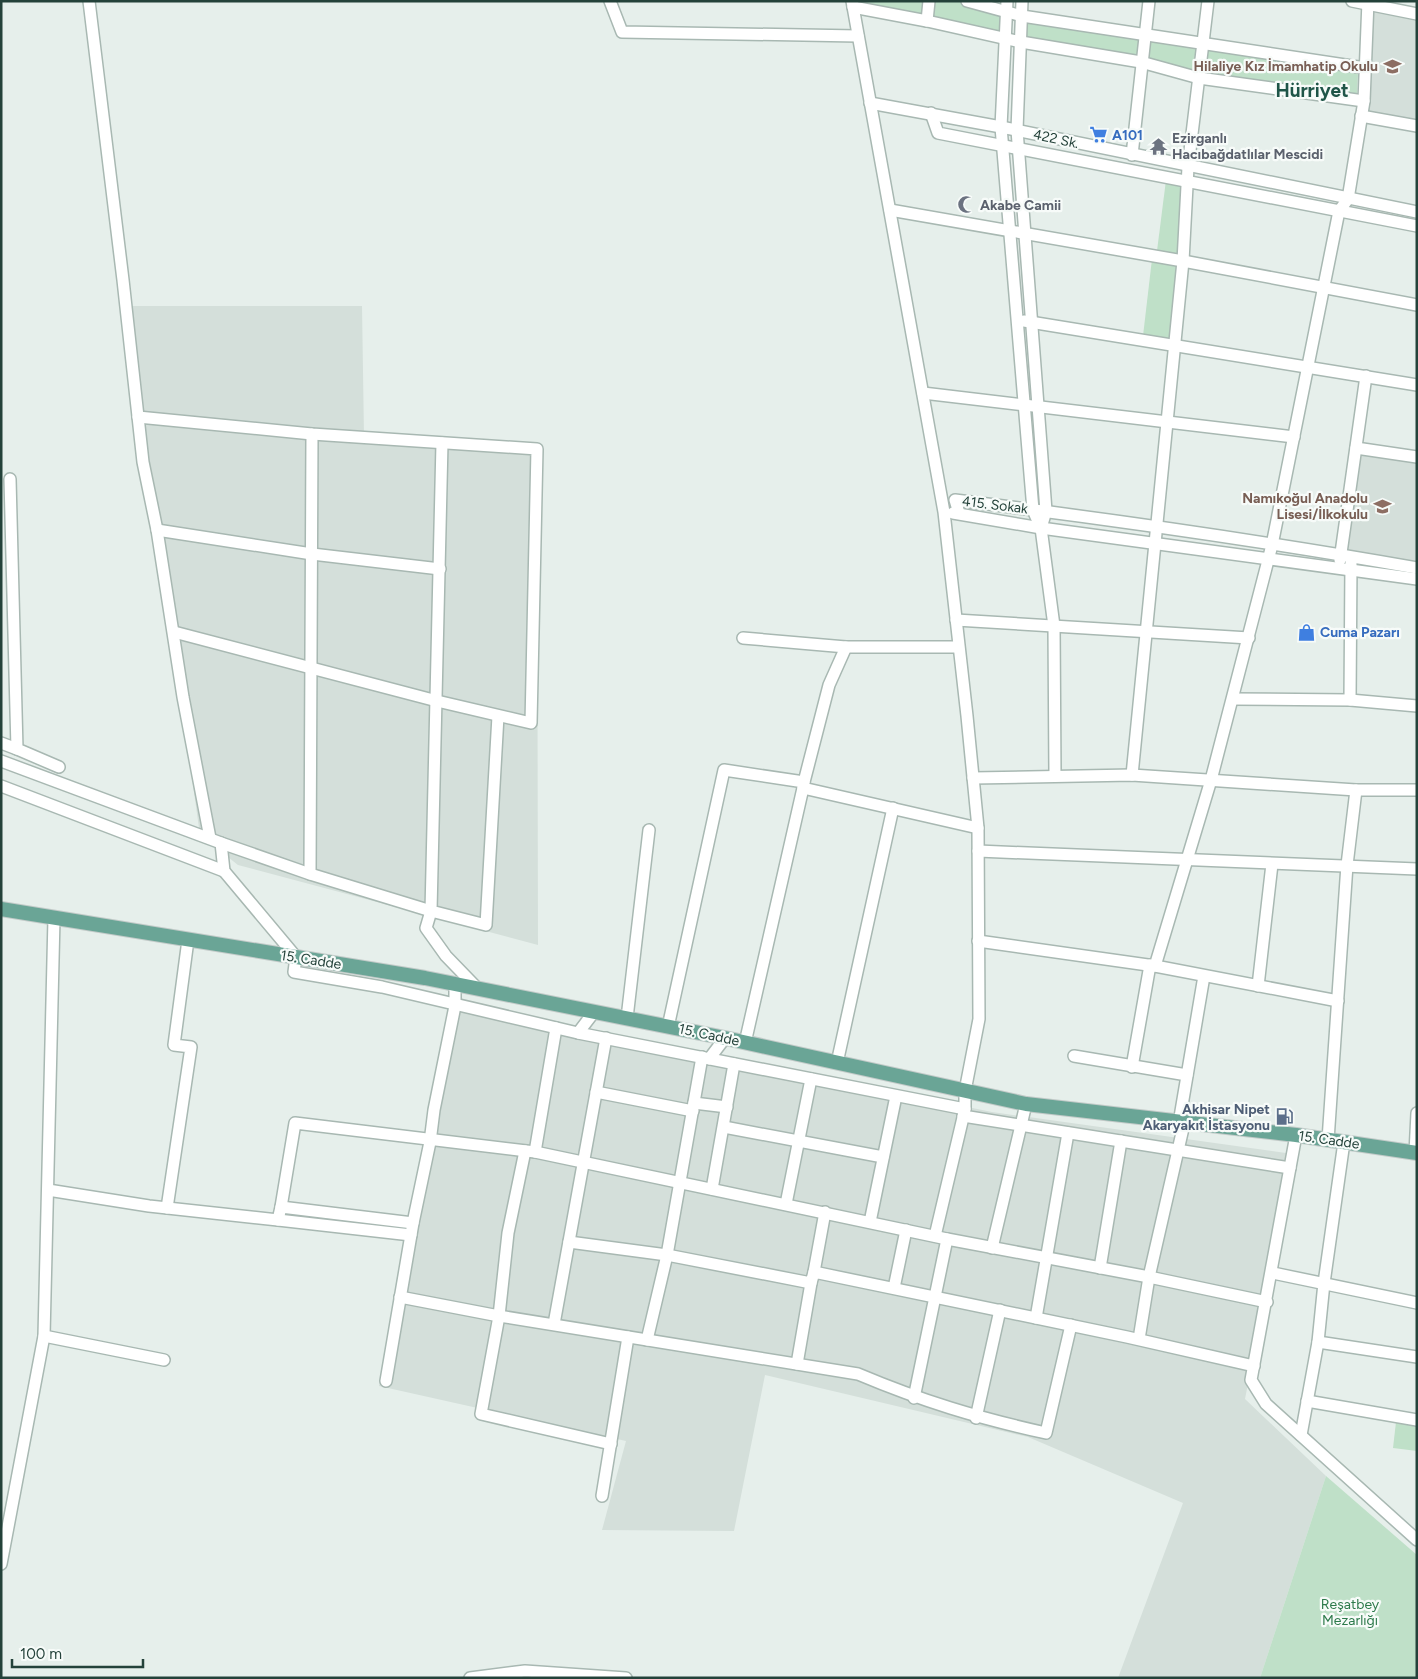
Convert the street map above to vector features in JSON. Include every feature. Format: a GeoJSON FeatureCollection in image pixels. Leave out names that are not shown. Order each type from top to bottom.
{"type":"FeatureCollection","features":[{"type":"Feature","properties":{"kind":"main road","name":"15. Cadde"},"geometry":{"type":"LineString","coordinates":[[1,909],[477,988],[725,1038],[1026,1104],[1344,1142],[1416,1153]]}},
{"type":"Feature","properties":{"kind":"street"},"geometry":{"type":"LineString","coordinates":[[89,1],[124,280],[143,462],[157,530],[183,698],[215,840],[224,871],[296,957],[294,972],[382,987],[455,1006],[578,1033],[896,1096],[1020,1125],[1290,1168]]}},
{"type":"Feature","properties":{"kind":"street"},"geometry":{"type":"LineString","coordinates":[[610,1],[622,32],[858,36]]}},
{"type":"Feature","properties":{"kind":"street"},"geometry":{"type":"LineString","coordinates":[[927,21],[929,1]]}},
{"type":"Feature","properties":{"kind":"street"},"geometry":{"type":"LineString","coordinates":[[966,1],[1006,6],[1022,16],[1365,68]]}},
{"type":"Feature","properties":{"kind":"street"},"geometry":{"type":"LineString","coordinates":[[1022,1],[1017,130],[1046,511],[1041,528]]}},
{"type":"Feature","properties":{"kind":"street"},"geometry":{"type":"LineString","coordinates":[[1132,155],[1149,1]]}},
{"type":"Feature","properties":{"kind":"street"},"geometry":{"type":"LineString","coordinates":[[1132,775],[1155,526],[1183,261],[1189,182],[1188,167],[1208,1]]}},
{"type":"Feature","properties":{"kind":"street"},"geometry":{"type":"LineString","coordinates":[[1352,1],[1417,14]]}},
{"type":"Feature","properties":{"kind":"street"},"geometry":{"type":"LineString","coordinates":[[1132,1067],[1152,966],[1211,780],[1272,545],[1339,211],[1348,199],[1364,101],[1368,3]]}},
{"type":"Feature","properties":{"kind":"street"},"geometry":{"type":"LineString","coordinates":[[934,1236],[964,1113],[979,1019],[978,828],[944,512],[853,4],[1005,39],[1141,62],[1199,78],[1364,101]]}},
{"type":"Feature","properties":{"kind":"street"},"geometry":{"type":"LineString","coordinates":[[1006,6],[1002,144],[1033,510],[1041,528],[1054,626],[1055,776]]}},
{"type":"Feature","properties":{"kind":"street","name":"422 Sk."},"geometry":{"type":"LineString","coordinates":[[870,103],[1017,130],[1188,167],[1417,212]]}},
{"type":"Feature","properties":{"kind":"street","name":"422 Sk."},"geometry":{"type":"LineString","coordinates":[[931,113],[938,133],[1417,226]]}},
{"type":"Feature","properties":{"kind":"street"},"geometry":{"type":"LineString","coordinates":[[1361,116],[1417,126]]}},
{"type":"Feature","properties":{"kind":"street"},"geometry":{"type":"LineString","coordinates":[[890,210],[1324,286],[1417,305]]}},
{"type":"Feature","properties":{"kind":"street"},"geometry":{"type":"LineString","coordinates":[[1017,320],[1417,385]]}},
{"type":"Feature","properties":{"kind":"street"},"geometry":{"type":"LineString","coordinates":[[1339,568],[1346,556],[1356,448],[1366,376]]}},
{"type":"Feature","properties":{"kind":"street"},"geometry":{"type":"LineString","coordinates":[[923,392],[1294,437]]}},
{"type":"Feature","properties":{"kind":"street"},"geometry":{"type":"LineString","coordinates":[[138,417],[312,434],[537,449],[531,723],[437,701],[174,632]]}},
{"type":"Feature","properties":{"kind":"street"},"geometry":{"type":"LineString","coordinates":[[310,874],[312,434]]}},
{"type":"Feature","properties":{"kind":"street"},"geometry":{"type":"LineString","coordinates":[[442,444],[431,911],[426,928],[446,956],[477,988]]}},
{"type":"Feature","properties":{"kind":"street"},"geometry":{"type":"LineString","coordinates":[[1356,448],[1417,457]]}},
{"type":"Feature","properties":{"kind":"street"},"geometry":{"type":"LineString","coordinates":[[10,479],[17,750]]}},
{"type":"Feature","properties":{"kind":"street","name":"415. Sokak"},"geometry":{"type":"LineString","coordinates":[[1417,568],[1155,526],[955,500],[959,513],[1041,528],[1417,578]]}},
{"type":"Feature","properties":{"kind":"street"},"geometry":{"type":"LineString","coordinates":[[944,512],[959,513]]}},
{"type":"Feature","properties":{"kind":"street"},"geometry":{"type":"LineString","coordinates":[[157,530],[312,554],[440,569]]}},
{"type":"Feature","properties":{"kind":"street"},"geometry":{"type":"LineString","coordinates":[[1346,556],[1351,569],[1350,700]]}},
{"type":"Feature","properties":{"kind":"street"},"geometry":{"type":"LineString","coordinates":[[956,620],[1249,638]]}},
{"type":"Feature","properties":{"kind":"street"},"geometry":{"type":"LineString","coordinates":[[742,638],[846,646],[958,647]]}},
{"type":"Feature","properties":{"kind":"street"},"geometry":{"type":"LineString","coordinates":[[745,1043],[829,684],[846,646]]}},
{"type":"Feature","properties":{"kind":"street"},"geometry":{"type":"LineString","coordinates":[[1233,699],[1350,700],[1417,706]]}},
{"type":"Feature","properties":{"kind":"street"},"geometry":{"type":"LineString","coordinates":[[1,761],[310,874],[431,911],[486,925],[498,716]]}},
{"type":"Feature","properties":{"kind":"street"},"geometry":{"type":"LineString","coordinates":[[1,743],[59,767]]}},
{"type":"Feature","properties":{"kind":"street"},"geometry":{"type":"LineString","coordinates":[[668,1027],[724,770],[804,785],[978,828]]}},
{"type":"Feature","properties":{"kind":"street"},"geometry":{"type":"LineString","coordinates":[[973,778],[1132,775],[1356,790],[1417,790]]}},
{"type":"Feature","properties":{"kind":"street"},"geometry":{"type":"LineString","coordinates":[[1,786],[224,871]]}},
{"type":"Feature","properties":{"kind":"street"},"geometry":{"type":"LineString","coordinates":[[1328,1140],[1347,865],[1356,790]]}},
{"type":"Feature","properties":{"kind":"street"},"geometry":{"type":"LineString","coordinates":[[837,1063],[893,808]]}},
{"type":"Feature","properties":{"kind":"street"},"geometry":{"type":"LineString","coordinates":[[627,1018],[649,830]]}},
{"type":"Feature","properties":{"kind":"street"},"geometry":{"type":"LineString","coordinates":[[978,851],[1187,858],[1272,864],[1347,865],[1417,869]]}},
{"type":"Feature","properties":{"kind":"street"},"geometry":{"type":"LineString","coordinates":[[1258,986],[1272,864]]}},
{"type":"Feature","properties":{"kind":"street"},"geometry":{"type":"LineString","coordinates":[[1,1564],[44,1336],[54,918]]}},
{"type":"Feature","properties":{"kind":"street"},"geometry":{"type":"LineString","coordinates":[[167,1208],[191,1047],[174,1045],[188,940]]}},
{"type":"Feature","properties":{"kind":"street"},"geometry":{"type":"LineString","coordinates":[[978,941],[1152,966],[1338,1001]]}},
{"type":"Feature","properties":{"kind":"street"},"geometry":{"type":"LineString","coordinates":[[1139,1339],[1149,1276],[1179,1151],[1187,1076],[1204,976]]}},
{"type":"Feature","properties":{"kind":"street"},"geometry":{"type":"LineString","coordinates":[[386,1381],[413,1224],[431,1139],[434,1110],[455,1006],[455,984]]}},
{"type":"Feature","properties":{"kind":"street"},"geometry":{"type":"LineString","coordinates":[[578,1033],[594,1012]]}},
{"type":"Feature","properties":{"kind":"street"},"geometry":{"type":"LineString","coordinates":[[556,1028],[530,1151],[508,1233],[499,1316],[480,1414],[611,1444]]}},
{"type":"Feature","properties":{"kind":"street"},"geometry":{"type":"LineString","coordinates":[[554,1324],[606,1038]]}},
{"type":"Feature","properties":{"kind":"street"},"geometry":{"type":"LineString","coordinates":[[647,1340],[667,1255],[693,1107],[706,1058],[725,1038]]}},
{"type":"Feature","properties":{"kind":"street"},"geometry":{"type":"LineString","coordinates":[[1074,1056],[1187,1076]]}},
{"type":"Feature","properties":{"kind":"street"},"geometry":{"type":"LineString","coordinates":[[712,1189],[734,1064]]}},
{"type":"Feature","properties":{"kind":"street"},"geometry":{"type":"LineString","coordinates":[[786,1204],[810,1079]]}},
{"type":"Feature","properties":{"kind":"street"},"geometry":{"type":"LineString","coordinates":[[596,1092],[693,1107],[727,1107]]}},
{"type":"Feature","properties":{"kind":"street"},"geometry":{"type":"LineString","coordinates":[[870,1222],[896,1096]]}},
{"type":"Feature","properties":{"kind":"street"},"geometry":{"type":"LineString","coordinates":[[992,1248],[1026,1104]]}},
{"type":"Feature","properties":{"kind":"street"},"geometry":{"type":"LineString","coordinates":[[1416,1153],[1417,1113]]}},
{"type":"Feature","properties":{"kind":"street"},"geometry":{"type":"LineString","coordinates":[[278,1220],[295,1123],[530,1151],[947,1239],[1046,1259],[1149,1276],[1267,1302]]}},
{"type":"Feature","properties":{"kind":"street"},"geometry":{"type":"LineString","coordinates":[[724,1127],[883,1157]]}},
{"type":"Feature","properties":{"kind":"street"},"geometry":{"type":"LineString","coordinates":[[1036,1318],[1068,1133]]}},
{"type":"Feature","properties":{"kind":"street"},"geometry":{"type":"LineString","coordinates":[[1296,1136],[1273,1273],[1251,1380],[1266,1404],[1417,1540]]}},
{"type":"Feature","properties":{"kind":"street"},"geometry":{"type":"LineString","coordinates":[[1100,1268],[1121,1141]]}},
{"type":"Feature","properties":{"kind":"street"},"geometry":{"type":"LineString","coordinates":[[1301,1435],[1318,1342],[1324,1283],[1344,1142]]}},
{"type":"Feature","properties":{"kind":"street"},"geometry":{"type":"LineString","coordinates":[[48,1190],[167,1208],[411,1236]]}},
{"type":"Feature","properties":{"kind":"street"},"geometry":{"type":"LineString","coordinates":[[281,1208],[413,1224]]}},
{"type":"Feature","properties":{"kind":"street"},"geometry":{"type":"LineString","coordinates":[[797,1364],[825,1212]]}},
{"type":"Feature","properties":{"kind":"street"},"geometry":{"type":"LineString","coordinates":[[894,1288],[906,1230]]}},
{"type":"Feature","properties":{"kind":"street"},"geometry":{"type":"LineString","coordinates":[[914,1398],[947,1239]]}},
{"type":"Feature","properties":{"kind":"street"},"geometry":{"type":"LineString","coordinates":[[569,1242],[667,1255],[811,1283]]}},
{"type":"Feature","properties":{"kind":"street"},"geometry":{"type":"LineString","coordinates":[[814,1272],[1139,1339],[1254,1366]]}},
{"type":"Feature","properties":{"kind":"street"},"geometry":{"type":"LineString","coordinates":[[1273,1273],[1417,1303]]}},
{"type":"Feature","properties":{"kind":"street"},"geometry":{"type":"LineString","coordinates":[[400,1297],[499,1316],[858,1374],[914,1398],[976,1418],[1046,1433],[1071,1325]]}},
{"type":"Feature","properties":{"kind":"street"},"geometry":{"type":"LineString","coordinates":[[976,1418],[1000,1310]]}},
{"type":"Feature","properties":{"kind":"street"},"geometry":{"type":"LineString","coordinates":[[44,1336],[164,1360]]}},
{"type":"Feature","properties":{"kind":"street"},"geometry":{"type":"LineString","coordinates":[[602,1496],[628,1337]]}},
{"type":"Feature","properties":{"kind":"street"},"geometry":{"type":"LineString","coordinates":[[1318,1342],[1417,1358]]}},
{"type":"Feature","properties":{"kind":"street"},"geometry":{"type":"LineString","coordinates":[[1307,1401],[1417,1420]]}},
{"type":"Feature","properties":{"kind":"street"},"geometry":{"type":"LineString","coordinates":[[470,1678],[525,1670],[575,1676],[626,1678]]}},
{"type":"Feature","properties":{"kind":"shaded area","name":"Hilaliye Kız İmamhatip Okulu"},"geometry":{"type":"Polygon","coordinates":[[[1370,8],[1417,18],[1417,123],[1364,114],[1370,8]]]}},
{"type":"Feature","properties":{"kind":"shaded area"},"geometry":{"type":"Polygon","coordinates":[[[126,306],[362,306],[364,437],[537,449],[538,945],[238,865],[200,835],[126,306]]]}},
{"type":"Feature","properties":{"kind":"shaded area","name":"Namıkoğul Anadolu Lisesi/İlkokulu"},"geometry":{"type":"Polygon","coordinates":[[[1356,448],[1417,457],[1417,568],[1340,555],[1356,448]]]}},
{"type":"Feature","properties":{"kind":"shaded area"},"geometry":{"type":"Polygon","coordinates":[[[451,1002],[992,1112],[1293,1154],[1245,1399],[1326,1476],[1260,1678],[1118,1678],[1183,1503],[1028,1437],[765,1375],[734,1531],[602,1530],[626,1441],[379,1386],[451,1002]]]}},
{"type":"Feature","properties":{"kind":"green space"},"geometry":{"type":"Polygon","coordinates":[[[852,1],[967,1],[1006,12],[1005,39],[852,1]]]}},
{"type":"Feature","properties":{"kind":"green space"},"geometry":{"type":"Polygon","coordinates":[[[1024,19],[1141,37],[1138,59],[1024,40],[1024,19]]]}},
{"type":"Feature","properties":{"kind":"green space"},"geometry":{"type":"Polygon","coordinates":[[[1149,40],[1196,46],[1193,72],[1146,59],[1149,40]]]}},
{"type":"Feature","properties":{"kind":"green space"},"geometry":{"type":"Polygon","coordinates":[[[1206,48],[1358,73],[1357,94],[1203,74],[1206,48]]]}},
{"type":"Feature","properties":{"kind":"green space"},"geometry":{"type":"Polygon","coordinates":[[[1166,180],[1185,184],[1180,255],[1157,251],[1166,180]]]}},
{"type":"Feature","properties":{"kind":"green space"},"geometry":{"type":"Polygon","coordinates":[[[1152,259],[1179,264],[1170,340],[1143,336],[1152,259]]]}},
{"type":"Feature","properties":{"kind":"green space"},"geometry":{"type":"Polygon","coordinates":[[[1396,1422],[1417,1423],[1417,1451],[1393,1448],[1396,1422]]]}},
{"type":"Feature","properties":{"kind":"green space","name":"Reşatbey Mezarlığı"},"geometry":{"type":"Polygon","coordinates":[[[1326,1476],[1417,1555],[1417,1678],[1260,1678],[1326,1476]]]}},
{"type":"Feature","properties":{"kind":"place","name":"Hilaliye Kız İmamhatip Okulu"},"geometry":{"type":"Point","coordinates":[1392,66]}},
{"type":"Feature","properties":{"kind":"place","name":"A101"},"geometry":{"type":"Point","coordinates":[1098,135]}},
{"type":"Feature","properties":{"kind":"place","name":"Ezirganlı Hacıbağdatlılar Mescidi"},"geometry":{"type":"Point","coordinates":[1158,146]}},
{"type":"Feature","properties":{"kind":"place","name":"Akabe Camii"},"geometry":{"type":"Point","coordinates":[966,205]}},
{"type":"Feature","properties":{"kind":"place","name":"Namıkoğul Anadolu Lisesi/İlkokulu"},"geometry":{"type":"Point","coordinates":[1382,506]}},
{"type":"Feature","properties":{"kind":"place","name":"Cuma Pazarı"},"geometry":{"type":"Point","coordinates":[1306,632]}},
{"type":"Feature","properties":{"kind":"place","name":"Akhisar Nipet Akaryakıt İstasyonu"},"geometry":{"type":"Point","coordinates":[1284,1117]}},
{"type":"Feature","properties":{"kind":"district","name":"Hürriyet"},"geometry":{"type":"Point","coordinates":[1312,90]}}]}
